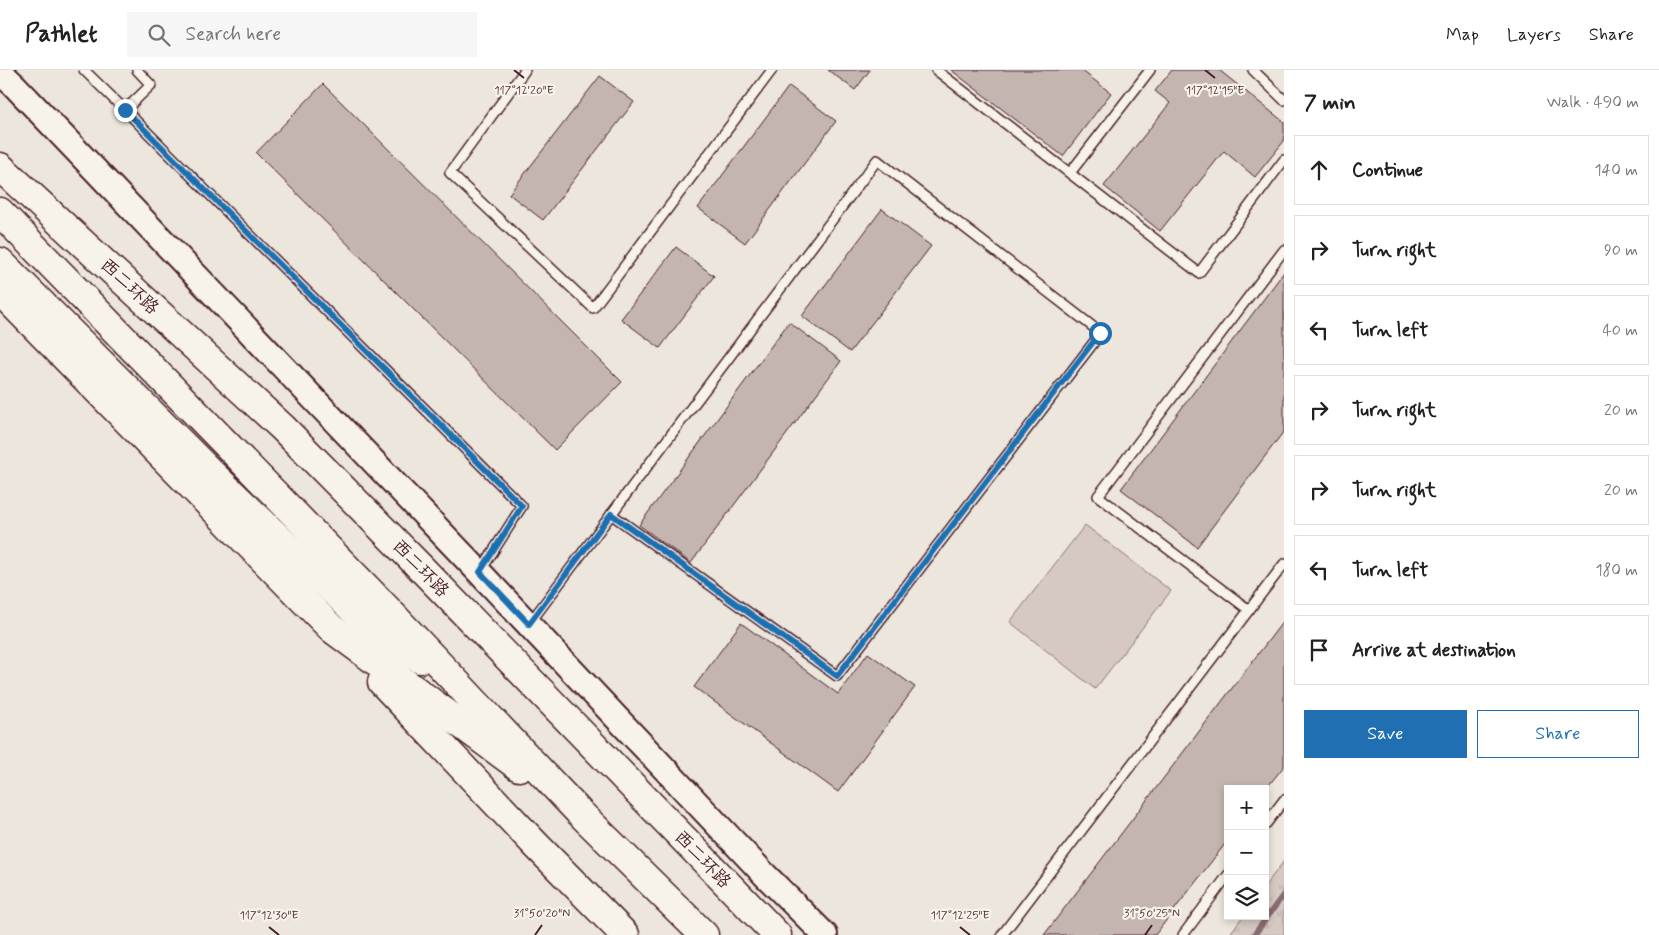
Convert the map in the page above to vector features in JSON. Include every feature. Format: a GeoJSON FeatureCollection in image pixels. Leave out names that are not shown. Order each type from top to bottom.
{"type":"FeatureCollection","features":[{"type":"Feature","properties":{"kind":"highway","name":"西二环路"},"geometry":{"type":"LineString","coordinates":[[0,166],[284,428],[422,568],[776,935]]}},
{"type":"Feature","properties":{"kind":"highway"},"geometry":{"type":"LineString","coordinates":[[0,212],[454,680],[578,811],[704,935]]}},
{"type":"Feature","properties":{"kind":"highway"},"geometry":{"type":"LineString","coordinates":[[0,262],[210,472],[373,630],[454,680]]}},
{"type":"Feature","properties":{"kind":"highway"},"geometry":{"type":"LineString","coordinates":[[0,291],[331,628],[529,838],[625,935]]}},
{"type":"Feature","properties":{"kind":"highway"},"geometry":{"type":"LineString","coordinates":[[331,628],[578,811]]}},
{"type":"Feature","properties":{"kind":"street"},"geometry":{"type":"LineString","coordinates":[[0,72],[480,572],[764,874],[825,935]]}},
{"type":"Feature","properties":{"kind":"lane"},"geometry":{"type":"LineString","coordinates":[[84,70],[522,506],[480,572]]}},
{"type":"Feature","properties":{"kind":"lane"},"geometry":{"type":"LineString","coordinates":[[125,110],[151,85],[136,70]]}},
{"type":"Feature","properties":{"kind":"lane"},"geometry":{"type":"LineString","coordinates":[[525,70],[450,173],[593,308],[772,70]]}},
{"type":"Feature","properties":{"kind":"lane"},"geometry":{"type":"LineString","coordinates":[[936,70],[1199,273],[1284,160]]}},
{"type":"Feature","properties":{"kind":"lane"},"geometry":{"type":"LineString","coordinates":[[1070,173],[1150,70]]}},
{"type":"Feature","properties":{"kind":"lane"},"geometry":{"type":"LineString","coordinates":[[1253,70],[1284,100]]}},
{"type":"Feature","properties":{"kind":"lane"},"geometry":{"type":"LineString","coordinates":[[529,624],[611,514],[877,160],[1100,333],[837,676],[611,514]]}},
{"type":"Feature","properties":{"kind":"lane"},"geometry":{"type":"LineString","coordinates":[[1249,610],[1098,496],[1284,250]]}},
{"type":"Feature","properties":{"kind":"lane"},"geometry":{"type":"LineString","coordinates":[[1002,935],[1284,564]]}},
{"type":"Feature","properties":{"kind":"lane"},"geometry":{"type":"LineString","coordinates":[[1269,820],[1284,800]]}},
{"type":"Feature","properties":{"kind":"lane"},"geometry":{"type":"LineString","coordinates":[[1183,935],[1224,880]]}},
{"type":"Feature","properties":{"kind":"green space"},"geometry":{"type":"Polygon","coordinates":[[[1085,525],[1171,591],[1095,689],[1010,622],[1085,525]]]}},
{"type":"Feature","properties":{"kind":"green space"},"geometry":{"type":"Polygon","coordinates":[[[1284,861],[1284,935],[1229,935],[1240,920],[1269,920],[1269,881],[1284,861]]]}},
{"type":"Feature","properties":{"kind":"building"},"geometry":{"type":"Polygon","coordinates":[[[828,70],[870,70],[855,90],[828,70]]]}},
{"type":"Feature","properties":{"kind":"building"},"geometry":{"type":"Polygon","coordinates":[[[951,70],[1081,70],[1111,93],[1063,156],[951,70]]]}},
{"type":"Feature","properties":{"kind":"building"},"geometry":{"type":"Polygon","coordinates":[[[1172,70],[1219,70],[1284,122],[1284,141],[1255,177],[1224,151],[1160,231],[1104,186],[1170,103],[1155,91],[1172,70]]]}},
{"type":"Feature","properties":{"kind":"building"},"geometry":{"type":"Polygon","coordinates":[[[600,76],[634,102],[543,220],[509,194],[600,76]]]}},
{"type":"Feature","properties":{"kind":"building"},"geometry":{"type":"Polygon","coordinates":[[[323,84],[622,382],[555,450],[256,153],[323,84]]]}},
{"type":"Feature","properties":{"kind":"building"},"geometry":{"type":"Polygon","coordinates":[[[789,86],[836,121],[745,243],[698,208],[789,86]]]}},
{"type":"Feature","properties":{"kind":"building"},"geometry":{"type":"Polygon","coordinates":[[[882,209],[931,246],[850,352],[802,316],[882,209]]]}},
{"type":"Feature","properties":{"kind":"building"},"geometry":{"type":"Polygon","coordinates":[[[676,247],[714,276],[660,348],[621,319],[676,247]]]}},
{"type":"Feature","properties":{"kind":"building"},"geometry":{"type":"Polygon","coordinates":[[[1284,272],[1284,431],[1197,547],[1121,489],[1284,272]]]}},
{"type":"Feature","properties":{"kind":"building"},"geometry":{"type":"Polygon","coordinates":[[[789,322],[841,361],[691,563],[639,525],[789,322]]]}},
{"type":"Feature","properties":{"kind":"building"},"geometry":{"type":"Polygon","coordinates":[[[1284,620],[1284,766],[1269,785],[1224,785],[1224,845],[1155,935],[1044,935],[1284,620]]]}},
{"type":"Feature","properties":{"kind":"building"},"geometry":{"type":"Polygon","coordinates":[[[741,623],[838,694],[868,653],[915,687],[838,792],[694,687],[741,623]]]}},
{"type":"Feature","properties":{"kind":"waterway"},"geometry":{"type":"LineString","coordinates":[[1254,935],[1284,894]]}},
{"type":"Feature","properties":{"kind":"route"},"geometry":{"type":"LineString","coordinates":[[125,110],[522,506],[480,572],[529,624],[611,514],[837,676],[1100,333]]}}]}
